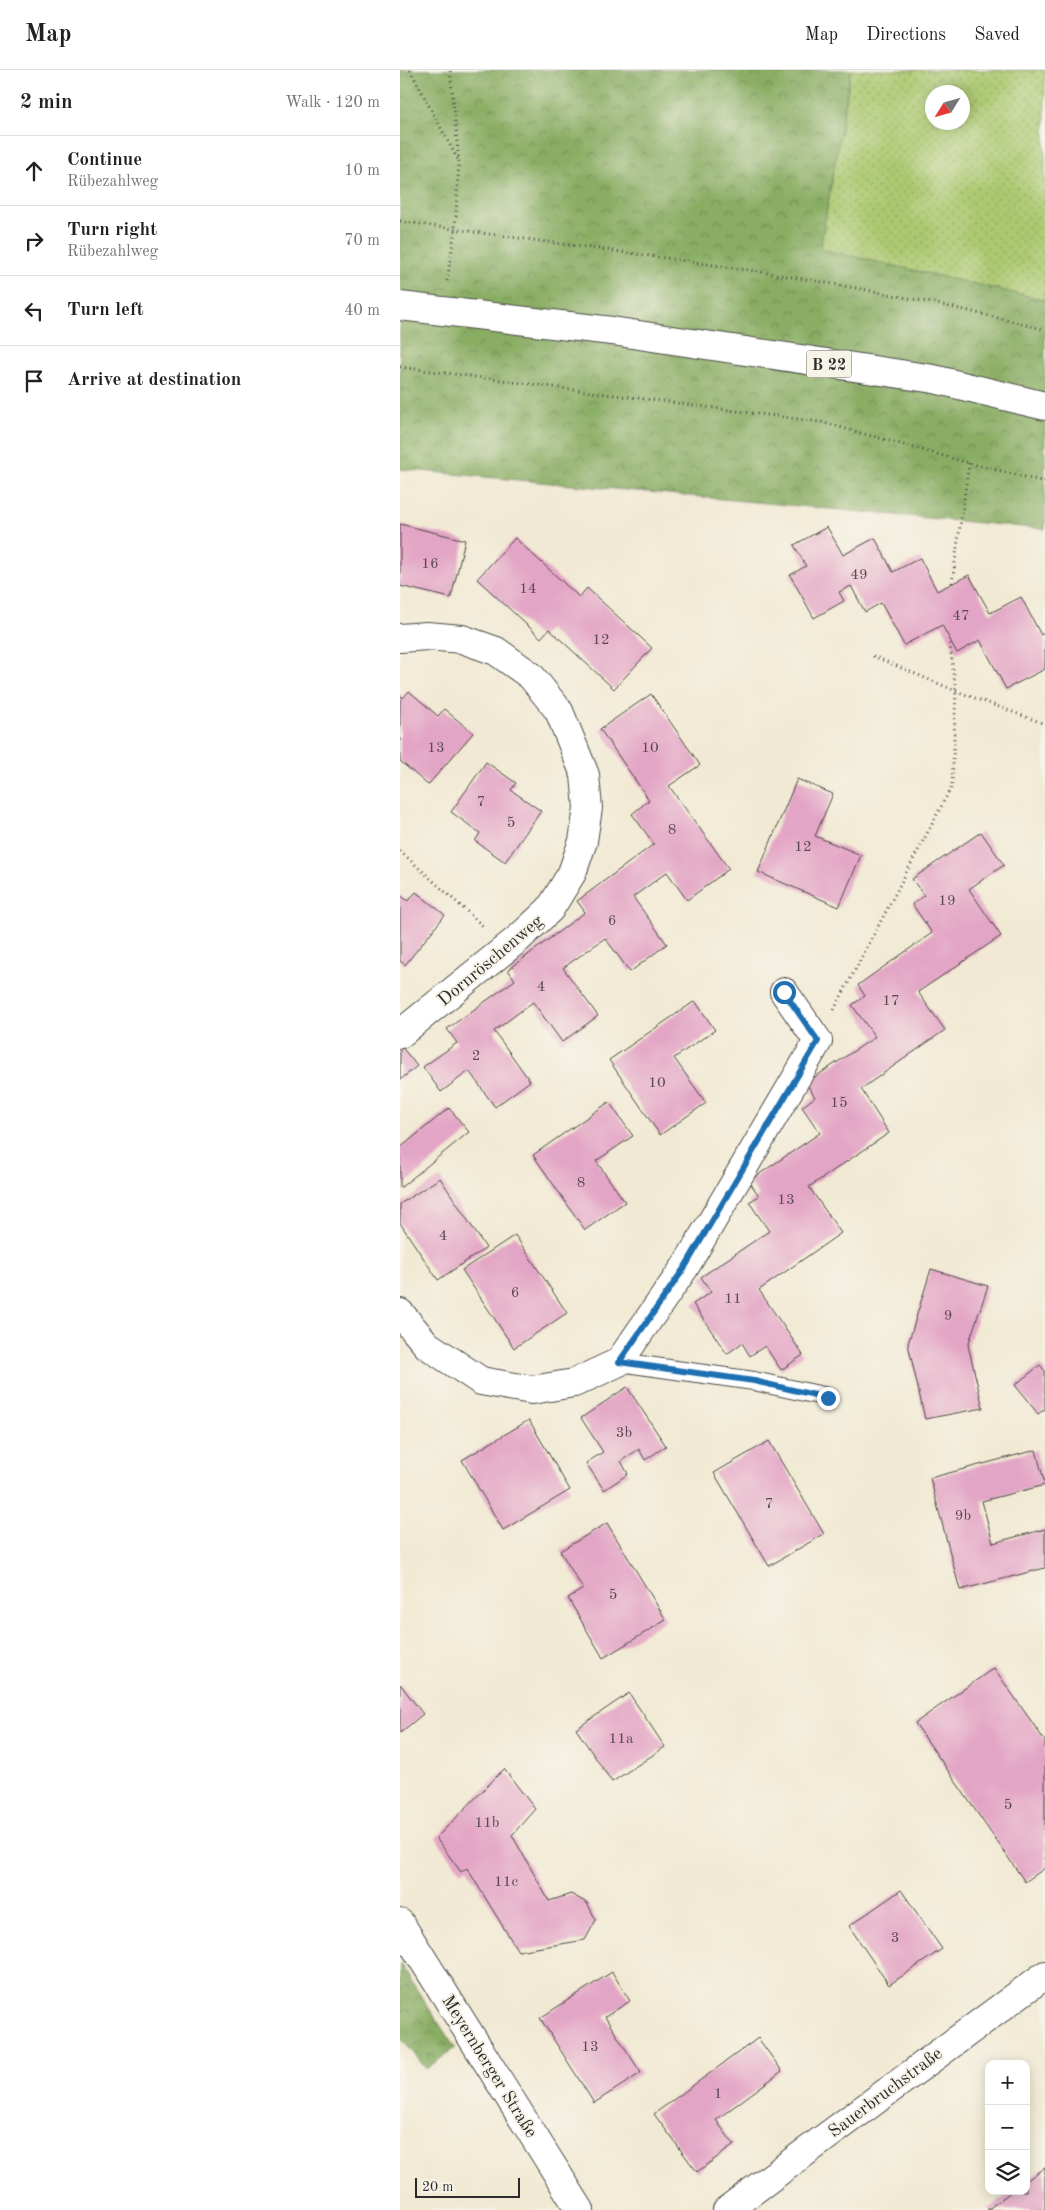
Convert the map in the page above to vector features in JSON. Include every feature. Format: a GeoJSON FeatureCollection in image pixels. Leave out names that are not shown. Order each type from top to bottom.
{"type":"FeatureCollection","features":[{"type":"Feature","properties":{"kind":"street","name":"B 22"},"geometry":{"type":"LineString","coordinates":[[400,306],[612,332],[934,379],[1045,406]]}},
{"type":"Feature","properties":{"kind":"street","name":"Dornröschenweg"},"geometry":{"type":"LineString","coordinates":[[400,638],[427,636],[462,639],[496,651],[531,676],[559,711],[584,775],[588,808],[583,841],[572,873],[550,908],[507,948],[400,1034]]}},
{"type":"Feature","properties":{"kind":"street"},"geometry":{"type":"LineString","coordinates":[[400,1313],[428,1345],[481,1380],[532,1390],[574,1383],[619,1362],[685,1267],[818,1041],[784,992]]}},
{"type":"Feature","properties":{"kind":"street","name":"Meyernberger Straße"},"geometry":{"type":"LineString","coordinates":[[400,1923],[580,2210]]}},
{"type":"Feature","properties":{"kind":"street","name":"Sauerbruchstraße"},"geometry":{"type":"LineString","coordinates":[[727,2210],[1045,1976]]}},
{"type":"Feature","properties":{"kind":"lane"},"geometry":{"type":"LineString","coordinates":[[619,1362],[754,1381],[828,1398]]}},
{"type":"Feature","properties":{"kind":"path"},"geometry":{"type":"LineString","coordinates":[[410,70],[459,162]]}},
{"type":"Feature","properties":{"kind":"path"},"geometry":{"type":"LineString","coordinates":[[442,311],[455,230],[459,162],[450,70]]}},
{"type":"Feature","properties":{"kind":"path"},"geometry":{"type":"LineString","coordinates":[[400,221],[750,269],[885,294],[1045,330]]}},
{"type":"Feature","properties":{"kind":"path"},"geometry":{"type":"LineString","coordinates":[[400,367],[821,422],[1045,482]]}},
{"type":"Feature","properties":{"kind":"path"},"geometry":{"type":"LineString","coordinates":[[952,583],[969,463]]}},
{"type":"Feature","properties":{"kind":"path"},"geometry":{"type":"LineString","coordinates":[[818,1041],[952,786],[956,691],[949,639]]}},
{"type":"Feature","properties":{"kind":"path"},"geometry":{"type":"LineString","coordinates":[[873,656],[956,691],[1045,724]]}},
{"type":"Feature","properties":{"kind":"path"},"geometry":{"type":"LineString","coordinates":[[400,851],[507,948]]}},
{"type":"Feature","properties":{"kind":"green space"},"geometry":{"type":"Polygon","coordinates":[[[400,70],[851,70],[820,249],[1045,300],[1045,529],[400,469],[400,70]]]}},
{"type":"Feature","properties":{"kind":"green space"},"geometry":{"type":"Polygon","coordinates":[[[851,70],[1045,70],[1045,300],[820,249],[851,70]]]}},
{"type":"Feature","properties":{"kind":"green space"},"geometry":{"type":"Polygon","coordinates":[[[400,1964],[455,2048],[426,2069],[400,2036],[400,1964]]]}},
{"type":"Feature","properties":{"kind":"building"},"geometry":{"type":"Polygon","coordinates":[[[400,524],[465,540],[451,598],[400,586],[400,524]]]}},
{"type":"Feature","properties":{"kind":"building"},"geometry":{"type":"Polygon","coordinates":[[[827,527],[843,555],[875,538],[893,572],[920,558],[937,591],[969,575],[990,613],[1021,597],[1041,635],[1045,632],[1045,669],[1006,689],[980,640],[957,653],[942,625],[904,645],[881,603],[865,612],[851,586],[839,592],[844,601],[814,618],[790,575],[806,566],[794,545],[827,527]]]}},
{"type":"Feature","properties":{"kind":"building"},"geometry":{"type":"Polygon","coordinates":[[[515,538],[579,597],[587,588],[652,648],[614,689],[549,629],[541,638],[477,579],[515,538]]]}},
{"type":"Feature","properties":{"kind":"building"},"geometry":{"type":"Polygon","coordinates":[[[409,691],[438,716],[444,709],[473,733],[428,785],[400,761],[400,695],[403,698],[409,691]]]}},
{"type":"Feature","properties":{"kind":"building"},"geometry":{"type":"Polygon","coordinates":[[[651,694],[700,765],[669,786],[729,869],[687,900],[667,872],[633,897],[667,944],[630,972],[605,938],[563,968],[598,1016],[562,1042],[533,1002],[494,1031],[530,1081],[495,1107],[469,1071],[441,1092],[423,1067],[457,1043],[447,1029],[515,980],[508,970],[585,912],[577,901],[654,844],[632,814],[649,800],[600,729],[651,694]]]}},
{"type":"Feature","properties":{"kind":"building"},"geometry":{"type":"Polygon","coordinates":[[[486,762],[516,783],[511,790],[541,811],[505,862],[475,841],[480,833],[451,812],[486,762]]]}},
{"type":"Feature","properties":{"kind":"building"},"geometry":{"type":"Polygon","coordinates":[[[797,779],[833,794],[815,836],[861,855],[839,907],[758,872],[797,779]]]}},
{"type":"Feature","properties":{"kind":"building"},"geometry":{"type":"Polygon","coordinates":[[[981,832],[1004,865],[969,889],[1001,936],[918,992],[945,1030],[861,1089],[889,1133],[809,1187],[841,1233],[759,1290],[803,1355],[781,1370],[765,1346],[750,1356],[742,1343],[727,1354],[693,1304],[711,1292],[701,1277],[769,1231],[749,1202],[759,1196],[749,1181],[820,1133],[802,1107],[815,1097],[806,1083],[875,1037],[852,1005],[865,996],[858,985],[932,933],[912,904],[924,896],[912,879],[981,832]]]}},
{"type":"Feature","properties":{"kind":"building"},"geometry":{"type":"Polygon","coordinates":[[[416,892],[445,915],[405,965],[400,961],[400,895],[408,901],[416,892]]]}},
{"type":"Feature","properties":{"kind":"building"},"geometry":{"type":"Polygon","coordinates":[[[695,1001],[715,1030],[674,1058],[706,1103],[660,1135],[609,1060],[695,1001]]]}},
{"type":"Feature","properties":{"kind":"building"},"geometry":{"type":"Polygon","coordinates":[[[400,1045],[417,1066],[400,1080],[400,1045]]]}},
{"type":"Feature","properties":{"kind":"building"},"geometry":{"type":"Polygon","coordinates":[[[609,1102],[633,1136],[596,1161],[625,1202],[585,1230],[533,1155],[609,1102]]]}},
{"type":"Feature","properties":{"kind":"building"},"geometry":{"type":"Polygon","coordinates":[[[449,1108],[469,1132],[400,1188],[400,1148],[449,1108]]]}},
{"type":"Feature","properties":{"kind":"building"},"geometry":{"type":"Polygon","coordinates":[[[440,1178],[486,1248],[438,1280],[400,1223],[400,1204],[440,1178]]]}},
{"type":"Feature","properties":{"kind":"building"},"geometry":{"type":"Polygon","coordinates":[[[515,1235],[567,1313],[514,1348],[462,1270],[515,1235]]]}},
{"type":"Feature","properties":{"kind":"building"},"geometry":{"type":"Polygon","coordinates":[[[931,1269],[988,1286],[968,1345],[983,1408],[925,1419],[908,1344],[931,1269]]]}},
{"type":"Feature","properties":{"kind":"building"},"geometry":{"type":"Polygon","coordinates":[[[1040,1365],[1045,1371],[1045,1409],[1038,1414],[1015,1385],[1040,1365]]]}},
{"type":"Feature","properties":{"kind":"building"},"geometry":{"type":"Polygon","coordinates":[[[627,1387],[666,1446],[645,1460],[639,1449],[621,1461],[628,1474],[604,1490],[586,1463],[603,1452],[581,1418],[627,1387]]]}},
{"type":"Feature","properties":{"kind":"building"},"geometry":{"type":"Polygon","coordinates":[[[529,1420],[570,1490],[503,1530],[462,1460],[529,1420]]]}},
{"type":"Feature","properties":{"kind":"building"},"geometry":{"type":"Polygon","coordinates":[[[769,1441],[824,1534],[769,1566],[714,1473],[769,1441]]]}},
{"type":"Feature","properties":{"kind":"building"},"geometry":{"type":"Polygon","coordinates":[[[1036,1450],[1045,1485],[982,1501],[993,1543],[1045,1529],[1045,1568],[960,1590],[930,1478],[1036,1450]]]}},
{"type":"Feature","properties":{"kind":"building"},"geometry":{"type":"Polygon","coordinates":[[[607,1523],[666,1620],[603,1658],[568,1598],[583,1589],[560,1551],[607,1523]]]}},
{"type":"Feature","properties":{"kind":"building"},"geometry":{"type":"Polygon","coordinates":[[[994,1668],[1045,1741],[1045,1868],[1025,1882],[915,1723],[994,1668]]]}},
{"type":"Feature","properties":{"kind":"building"},"geometry":{"type":"Polygon","coordinates":[[[400,1684],[423,1714],[400,1733],[400,1684]]]}},
{"type":"Feature","properties":{"kind":"building"},"geometry":{"type":"Polygon","coordinates":[[[629,1693],[665,1747],[612,1782],[576,1729],[629,1693]]]}},
{"type":"Feature","properties":{"kind":"building"},"geometry":{"type":"Polygon","coordinates":[[[504,1769],[535,1809],[512,1835],[549,1901],[571,1894],[587,1903],[596,1920],[585,1940],[518,1951],[467,1868],[461,1872],[436,1838],[504,1769]]]}},
{"type":"Feature","properties":{"kind":"building"},"geometry":{"type":"Polygon","coordinates":[[[901,1890],[942,1949],[889,1985],[849,1926],[901,1890]]]}},
{"type":"Feature","properties":{"kind":"building"},"geometry":{"type":"Polygon","coordinates":[[[612,1972],[630,2001],[605,2017],[641,2073],[594,2103],[540,2018],[612,1972]]]}},
{"type":"Feature","properties":{"kind":"building"},"geometry":{"type":"Polygon","coordinates":[[[758,2038],[782,2071],[716,2120],[734,2145],[697,2172],[654,2114],[758,2038]]]}},
{"type":"Feature","properties":{"kind":"building"},"geometry":{"type":"Polygon","coordinates":[[[1045,2167],[1045,2210],[987,2210],[1007,2195],[1030,2195],[1030,2178],[1045,2167]]]}},
{"type":"Feature","properties":{"kind":"route"},"geometry":{"type":"LineString","coordinates":[[784,992],[818,1041],[685,1267],[619,1362],[754,1381],[828,1398]]}}]}
